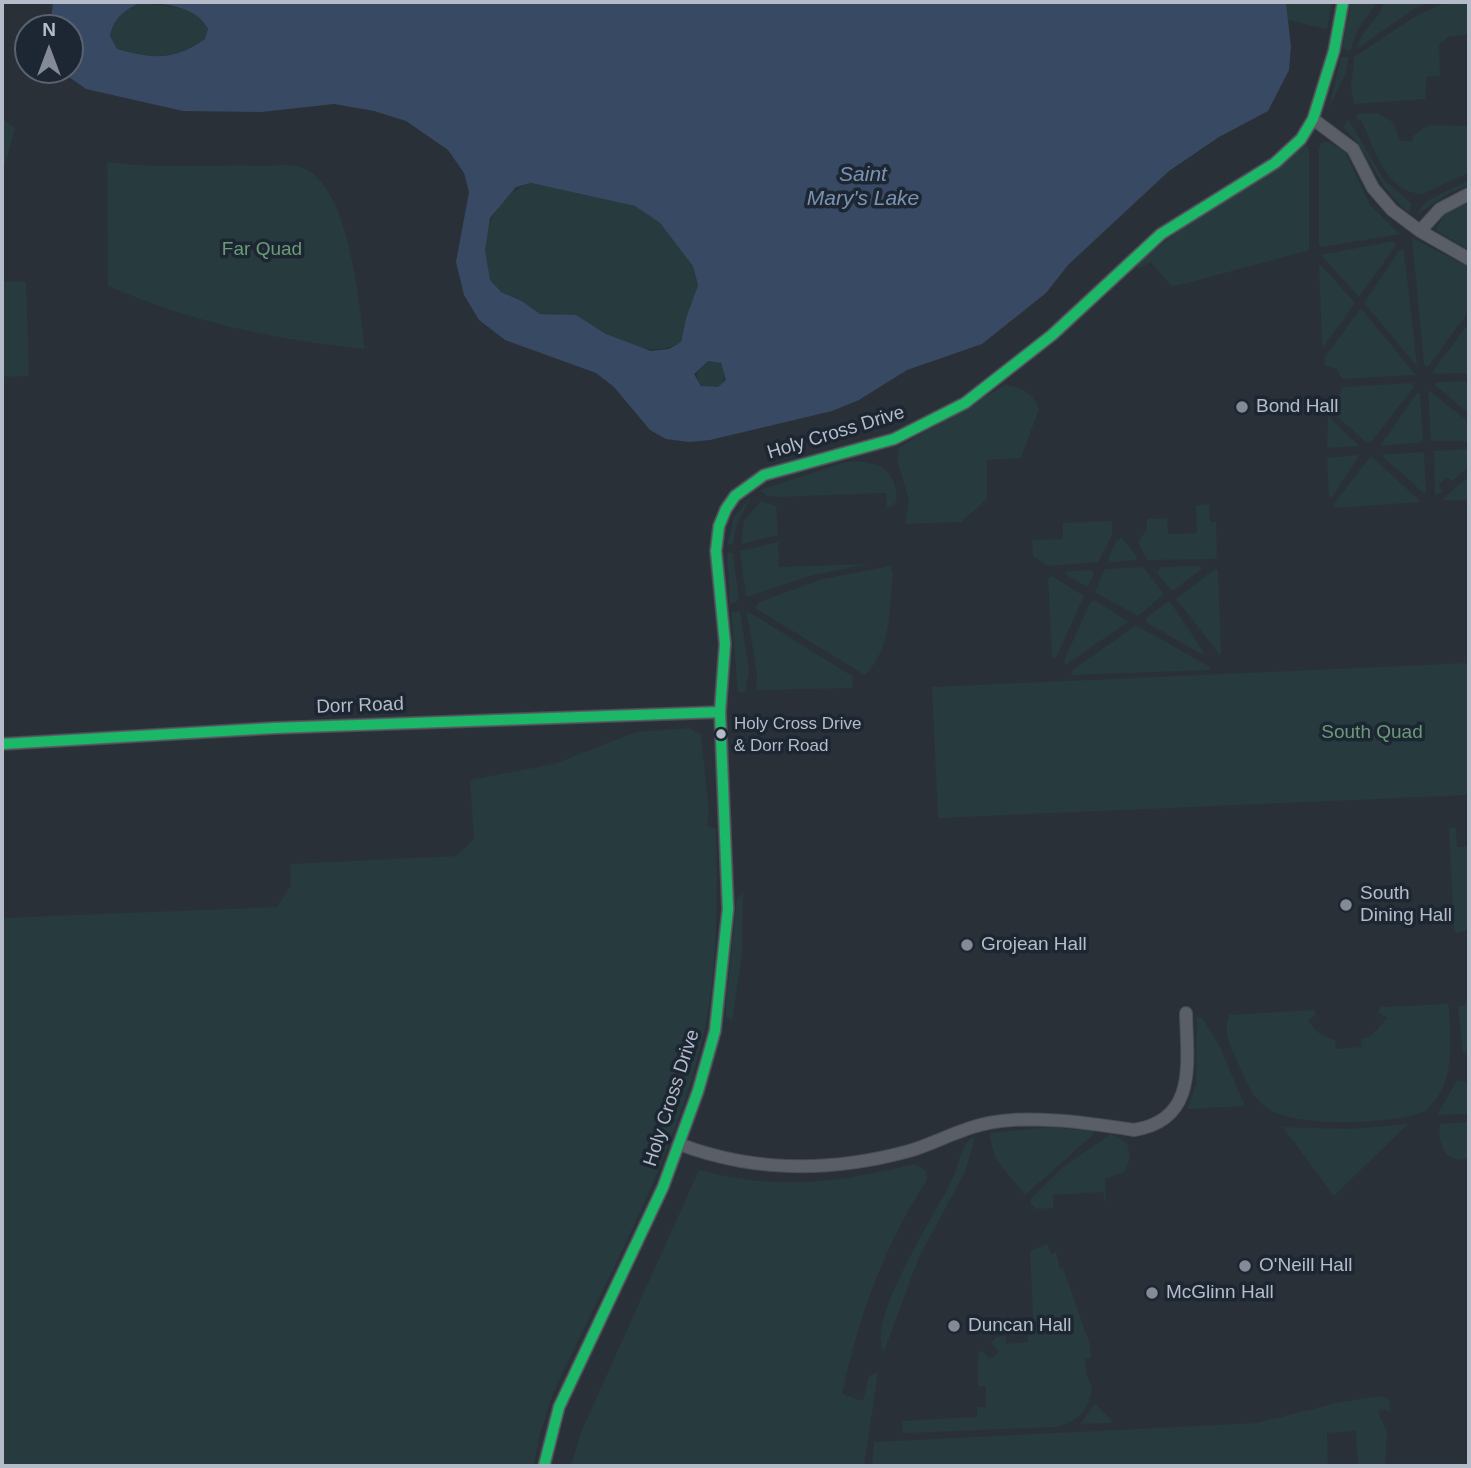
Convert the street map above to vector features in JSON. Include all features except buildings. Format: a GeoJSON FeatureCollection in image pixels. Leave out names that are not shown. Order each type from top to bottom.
{"type":"FeatureCollection","features":[{"type":"Feature","properties":{"kind":"street","name":"Holy Cross Drive"},"geometry":{"type":"LineString","coordinates":[[544,1466],[559,1407],[663,1187],[708,1062],[715,1031],[727,921],[720,712],[725,644],[716,551],[719,526],[735,496],[764,475],[894,439],[965,402],[1052,335],[1161,234],[1275,163],[1301,139],[1313,119],[1334,51],[1343,2]]}},
{"type":"Feature","properties":{"kind":"street"},"geometry":{"type":"LineString","coordinates":[[1313,119],[1353,149],[1381,199],[1420,231],[1469,259]]}},
{"type":"Feature","properties":{"kind":"street"},"geometry":{"type":"LineString","coordinates":[[1420,231],[1440,209],[1469,194]]}},
{"type":"Feature","properties":{"kind":"street","name":"Dorr Road"},"geometry":{"type":"LineString","coordinates":[[2,744],[274,728],[720,712]]}},
{"type":"Feature","properties":{"kind":"street"},"geometry":{"type":"LineString","coordinates":[[679,1144],[714,1157],[758,1165],[804,1167],[853,1164],[910,1150],[981,1125],[1063,1120],[1144,1129],[1168,1115],[1186,1088],[1186,1013]]}},
{"type":"Feature","properties":{"kind":"green space"},"geometry":{"type":"Polygon","coordinates":[[[142,2],[185,9],[203,17],[208,29],[205,39],[183,51],[163,56],[142,55],[117,49],[110,36],[114,24],[125,12],[142,2]]]}},
{"type":"Feature","properties":{"kind":"green space"},"geometry":{"type":"Polygon","coordinates":[[[1286,2],[1332,2],[1327,29],[1288,20],[1286,2]]]}},
{"type":"Feature","properties":{"kind":"green space"},"geometry":{"type":"Polygon","coordinates":[[[1351,2],[1377,2],[1357,31],[1350,51],[1342,49],[1351,2]]]}},
{"type":"Feature","properties":{"kind":"green space"},"geometry":{"type":"Polygon","coordinates":[[[1384,2],[1433,2],[1417,7],[1358,48],[1362,36],[1384,2]]]}},
{"type":"Feature","properties":{"kind":"green space"},"geometry":{"type":"Polygon","coordinates":[[[1447,2],[1469,2],[1469,35],[1450,36],[1439,45],[1440,76],[1427,77],[1425,99],[1354,104],[1351,88],[1354,57],[1417,15],[1447,2]]]}},
{"type":"Feature","properties":{"kind":"green space"},"geometry":{"type":"Polygon","coordinates":[[[1341,57],[1349,57],[1345,75],[1329,107],[1341,57]]]}},
{"type":"Feature","properties":{"kind":"green space"},"geometry":{"type":"Polygon","coordinates":[[[1377,113],[1393,122],[1400,141],[1412,141],[1413,136],[1428,125],[1469,126],[1469,173],[1422,194],[1398,185],[1382,166],[1361,120],[1357,119],[1357,114],[1377,113]]]}},
{"type":"Feature","properties":{"kind":"green space"},"geometry":{"type":"Polygon","coordinates":[[[2,118],[15,128],[2,176],[2,118]]]}},
{"type":"Feature","properties":{"kind":"green space"},"geometry":{"type":"Polygon","coordinates":[[[1348,119],[1384,180],[1411,203],[1409,213],[1389,192],[1353,137],[1343,127],[1348,119]]]}},
{"type":"Feature","properties":{"kind":"green space"},"geometry":{"type":"Polygon","coordinates":[[[1328,142],[1345,152],[1370,205],[1400,234],[1322,247],[1319,245],[1319,150],[1321,143],[1328,142]]]}},
{"type":"Feature","properties":{"kind":"green space"},"geometry":{"type":"Polygon","coordinates":[[[1305,145],[1309,149],[1307,251],[1172,287],[1151,262],[1139,269],[1136,264],[1201,214],[1276,170],[1305,145]]]}},
{"type":"Feature","properties":{"kind":"green space","name":"Far Quad"},"geometry":{"type":"Polygon","coordinates":[[[107,162],[165,166],[292,166],[301,167],[318,178],[331,196],[349,248],[365,349],[234,328],[170,310],[108,286],[107,162]]]}},
{"type":"Feature","properties":{"kind":"green space"},"geometry":{"type":"Polygon","coordinates":[[[2,180],[3,281],[26,282],[29,376],[2,377],[2,180]]]}},
{"type":"Feature","properties":{"kind":"green space"},"geometry":{"type":"Polygon","coordinates":[[[1469,180],[1469,185],[1449,193],[1415,216],[1427,201],[1469,180]]]}},
{"type":"Feature","properties":{"kind":"green space"},"geometry":{"type":"Polygon","coordinates":[[[531,183],[635,206],[660,223],[694,266],[698,285],[681,342],[663,349],[628,343],[577,319],[559,314],[540,314],[523,301],[501,292],[494,286],[486,267],[484,253],[490,223],[507,198],[531,183]]]}},
{"type":"Feature","properties":{"kind":"green space"},"geometry":{"type":"Polygon","coordinates":[[[1469,202],[1469,250],[1436,230],[1444,215],[1469,202]]]}},
{"type":"Feature","properties":{"kind":"green space"},"geometry":{"type":"Polygon","coordinates":[[[1412,238],[1469,267],[1469,311],[1427,368],[1424,364],[1412,238]]]}},
{"type":"Feature","properties":{"kind":"green space"},"geometry":{"type":"Polygon","coordinates":[[[1393,241],[1396,245],[1359,297],[1321,255],[1393,241]]]}},
{"type":"Feature","properties":{"kind":"green space"},"geometry":{"type":"Polygon","coordinates":[[[1400,249],[1404,251],[1417,366],[1364,303],[1400,249]]]}},
{"type":"Feature","properties":{"kind":"green space"},"geometry":{"type":"Polygon","coordinates":[[[1319,263],[1355,303],[1324,346],[1322,344],[1319,263]]]}},
{"type":"Feature","properties":{"kind":"green space"},"geometry":{"type":"Polygon","coordinates":[[[1361,308],[1415,375],[1342,379],[1337,369],[1325,365],[1325,357],[1361,308]]]}},
{"type":"Feature","properties":{"kind":"green space"},"geometry":{"type":"Polygon","coordinates":[[[1469,323],[1469,373],[1433,374],[1433,371],[1469,323]]]}},
{"type":"Feature","properties":{"kind":"green space"},"geometry":{"type":"Polygon","coordinates":[[[711,361],[721,365],[725,375],[721,385],[711,389],[701,385],[697,375],[701,365],[711,361]]]}},
{"type":"Feature","properties":{"kind":"green space"},"geometry":{"type":"Polygon","coordinates":[[[1469,381],[1469,414],[1435,385],[1436,382],[1469,381]]]}},
{"type":"Feature","properties":{"kind":"green space"},"geometry":{"type":"Polygon","coordinates":[[[1412,383],[1414,387],[1371,442],[1366,442],[1337,416],[1337,398],[1343,387],[1412,383]]]}},
{"type":"Feature","properties":{"kind":"green space"},"geometry":{"type":"Polygon","coordinates":[[[1005,385],[1026,392],[1034,399],[1039,409],[1021,458],[987,460],[987,499],[961,522],[905,524],[909,500],[897,460],[899,447],[1005,385]]]}},
{"type":"Feature","properties":{"kind":"green space"},"geometry":{"type":"Polygon","coordinates":[[[1428,390],[1469,422],[1469,441],[1431,441],[1428,390]]]}},
{"type":"Feature","properties":{"kind":"green space"},"geometry":{"type":"Polygon","coordinates":[[[1417,393],[1420,393],[1423,442],[1380,446],[1417,393]]]}},
{"type":"Feature","properties":{"kind":"green space"},"geometry":{"type":"Polygon","coordinates":[[[1328,417],[1330,418],[1359,446],[1327,448],[1328,417]]]}},
{"type":"Feature","properties":{"kind":"green space"},"geometry":{"type":"Polygon","coordinates":[[[1469,449],[1469,466],[1453,481],[1447,477],[1438,485],[1443,491],[1435,495],[1434,451],[1469,449]]]}},
{"type":"Feature","properties":{"kind":"green space"},"geometry":{"type":"Polygon","coordinates":[[[1424,453],[1426,495],[1381,455],[1424,453]]]}},
{"type":"Feature","properties":{"kind":"green space"},"geometry":{"type":"Polygon","coordinates":[[[1360,455],[1332,497],[1329,497],[1327,458],[1360,455]]]}},
{"type":"Feature","properties":{"kind":"green space"},"geometry":{"type":"Polygon","coordinates":[[[1370,457],[1421,502],[1335,508],[1334,504],[1370,457]]]}},
{"type":"Feature","properties":{"kind":"green space"},"geometry":{"type":"Polygon","coordinates":[[[846,462],[870,463],[884,469],[896,489],[897,499],[894,505],[887,508],[886,493],[776,497],[767,496],[760,490],[846,462]]]}},
{"type":"Feature","properties":{"kind":"green space"},"geometry":{"type":"Polygon","coordinates":[[[1469,476],[1469,500],[1443,500],[1443,499],[1469,476]]]}},
{"type":"Feature","properties":{"kind":"green space"},"geometry":{"type":"Polygon","coordinates":[[[752,495],[736,526],[733,544],[727,545],[734,517],[752,495]]]}},
{"type":"Feature","properties":{"kind":"green space"},"geometry":{"type":"Polygon","coordinates":[[[761,501],[776,506],[778,535],[741,544],[744,521],[761,501]]]}},
{"type":"Feature","properties":{"kind":"green space"},"geometry":{"type":"Polygon","coordinates":[[[1209,504],[1210,522],[1216,522],[1217,556],[1214,559],[1147,560],[1138,542],[1147,530],[1147,519],[1167,518],[1168,534],[1197,533],[1196,505],[1209,504]]]}},
{"type":"Feature","properties":{"kind":"green space"},"geometry":{"type":"Polygon","coordinates":[[[1112,521],[1112,535],[1098,562],[1048,566],[1033,556],[1032,540],[1063,539],[1063,523],[1112,521]]]}},
{"type":"Feature","properties":{"kind":"green space"},"geometry":{"type":"Polygon","coordinates":[[[1122,538],[1137,556],[1136,560],[1111,562],[1108,558],[1117,540],[1122,538]]]}},
{"type":"Feature","properties":{"kind":"green space"},"geometry":{"type":"Polygon","coordinates":[[[778,542],[779,567],[868,564],[813,575],[746,597],[740,551],[778,542]]]}},
{"type":"Feature","properties":{"kind":"green space"},"geometry":{"type":"Polygon","coordinates":[[[727,552],[733,553],[739,600],[730,605],[727,552]]]}},
{"type":"Feature","properties":{"kind":"green space"},"geometry":{"type":"Polygon","coordinates":[[[890,566],[893,573],[885,641],[874,665],[865,675],[755,608],[759,602],[823,579],[890,566]]]}},
{"type":"Feature","properties":{"kind":"green space"},"geometry":{"type":"Polygon","coordinates":[[[1200,566],[1202,569],[1172,591],[1157,573],[1161,567],[1200,566]]]}},
{"type":"Feature","properties":{"kind":"green space"},"geometry":{"type":"Polygon","coordinates":[[[1143,567],[1164,594],[1138,616],[1095,592],[1105,569],[1143,567]]]}},
{"type":"Feature","properties":{"kind":"green space"},"geometry":{"type":"Polygon","coordinates":[[[1215,569],[1218,570],[1221,656],[1176,599],[1215,569]]]}},
{"type":"Feature","properties":{"kind":"green space"},"geometry":{"type":"Polygon","coordinates":[[[1091,570],[1094,574],[1087,587],[1065,574],[1067,571],[1091,570]]]}},
{"type":"Feature","properties":{"kind":"green space"},"geometry":{"type":"Polygon","coordinates":[[[1052,576],[1084,596],[1055,660],[1052,657],[1048,578],[1052,576]]]}},
{"type":"Feature","properties":{"kind":"green space"},"geometry":{"type":"Polygon","coordinates":[[[1095,600],[1128,622],[1065,665],[1064,661],[1090,603],[1095,600]]]}},
{"type":"Feature","properties":{"kind":"green space"},"geometry":{"type":"Polygon","coordinates":[[[1167,602],[1171,603],[1205,654],[1146,622],[1147,617],[1167,602]]]}},
{"type":"Feature","properties":{"kind":"green space"},"geometry":{"type":"Polygon","coordinates":[[[740,611],[749,671],[745,692],[738,692],[731,612],[740,611]]]}},
{"type":"Feature","properties":{"kind":"green space"},"geometry":{"type":"Polygon","coordinates":[[[747,613],[852,676],[853,688],[756,690],[757,673],[747,613]]]}},
{"type":"Feature","properties":{"kind":"green space"},"geometry":{"type":"Polygon","coordinates":[[[1136,625],[1210,667],[1210,670],[1071,675],[1073,670],[1136,625]]]}},
{"type":"Feature","properties":{"kind":"green space","name":"South Quad"},"geometry":{"type":"Polygon","coordinates":[[[1469,663],[1469,795],[938,818],[932,687],[1469,663]]]}},
{"type":"Feature","properties":{"kind":"green space"},"geometry":{"type":"Polygon","coordinates":[[[689,728],[701,735],[709,811],[707,826],[716,829],[715,946],[704,1033],[684,1104],[651,1188],[554,1391],[540,1433],[534,1466],[2,1466],[2,918],[277,907],[291,885],[290,864],[456,856],[474,839],[470,780],[554,764],[636,732],[689,728]]]}},
{"type":"Feature","properties":{"kind":"green space"},"geometry":{"type":"Polygon","coordinates":[[[1456,827],[1457,847],[1469,847],[1469,930],[1457,933],[1454,930],[1449,828],[1456,827]]]}},
{"type":"Feature","properties":{"kind":"green space"},"geometry":{"type":"Polygon","coordinates":[[[743,893],[742,955],[732,1021],[726,1016],[726,1003],[737,899],[743,893]]]}},
{"type":"Feature","properties":{"kind":"green space"},"geometry":{"type":"Polygon","coordinates":[[[1469,1003],[1469,1050],[1463,1053],[1458,1007],[1469,1003]]]}},
{"type":"Feature","properties":{"kind":"green space"},"geometry":{"type":"Polygon","coordinates":[[[1447,1004],[1450,1049],[1447,1076],[1442,1089],[1425,1111],[1392,1119],[1323,1121],[1302,1119],[1270,1110],[1258,1100],[1250,1088],[1232,1050],[1227,1032],[1229,1015],[1314,1010],[1316,1015],[1308,1020],[1317,1032],[1336,1041],[1335,1049],[1362,1047],[1360,1040],[1372,1035],[1387,1018],[1378,1012],[1381,1007],[1447,1004]]]}},
{"type":"Feature","properties":{"kind":"green space"},"geometry":{"type":"Polygon","coordinates":[[[1197,1017],[1202,1018],[1220,1047],[1245,1106],[1187,1109],[1196,1085],[1197,1017]]]}},
{"type":"Feature","properties":{"kind":"green space"},"geometry":{"type":"Polygon","coordinates":[[[1462,1080],[1469,1085],[1469,1114],[1437,1115],[1456,1082],[1462,1080]]]}},
{"type":"Feature","properties":{"kind":"green space"},"geometry":{"type":"Polygon","coordinates":[[[1469,1122],[1469,1158],[1454,1159],[1442,1145],[1440,1124],[1469,1122]]]}},
{"type":"Feature","properties":{"kind":"green space"},"geometry":{"type":"Polygon","coordinates":[[[1408,1124],[1334,1196],[1283,1127],[1348,1129],[1408,1124]]]}},
{"type":"Feature","properties":{"kind":"green space"},"geometry":{"type":"Polygon","coordinates":[[[1051,1127],[1092,1131],[1094,1134],[1025,1195],[995,1158],[989,1133],[1051,1127]]]}},
{"type":"Feature","properties":{"kind":"green space"},"geometry":{"type":"Polygon","coordinates":[[[1111,1134],[1127,1143],[1130,1159],[1124,1172],[1105,1179],[1106,1206],[1103,1192],[1053,1195],[1053,1208],[1037,1209],[1031,1204],[1031,1199],[1064,1166],[1111,1134]]]}},
{"type":"Feature","properties":{"kind":"green space"},"geometry":{"type":"Polygon","coordinates":[[[975,1136],[966,1170],[919,1257],[884,1351],[881,1337],[884,1316],[893,1292],[953,1178],[963,1149],[975,1136]]]}},
{"type":"Feature","properties":{"kind":"green space"},"geometry":{"type":"Polygon","coordinates":[[[915,1164],[926,1171],[927,1180],[911,1205],[874,1283],[842,1394],[863,1401],[869,1376],[878,1373],[864,1466],[571,1466],[582,1430],[699,1170],[756,1181],[807,1182],[858,1176],[915,1164]]]}},
{"type":"Feature","properties":{"kind":"green space"},"geometry":{"type":"Polygon","coordinates":[[[1047,1244],[1051,1254],[1056,1252],[1060,1269],[1063,1268],[1089,1342],[1091,1358],[1085,1359],[1086,1373],[1092,1388],[1085,1409],[1070,1422],[1056,1427],[903,1433],[902,1421],[977,1417],[977,1407],[986,1407],[986,1386],[978,1386],[978,1354],[981,1350],[990,1359],[999,1352],[991,1342],[997,1337],[1006,1336],[1006,1344],[1028,1342],[1028,1335],[1034,1334],[1030,1251],[1047,1244]]]}},
{"type":"Feature","properties":{"kind":"green space"},"geometry":{"type":"Polygon","coordinates":[[[1381,1396],[1389,1399],[1391,1412],[1381,1409],[1378,1412],[1387,1432],[1385,1466],[1358,1466],[1356,1431],[1327,1433],[1328,1466],[872,1466],[874,1442],[1257,1423],[1341,1402],[1381,1396]]]}},
{"type":"Feature","properties":{"kind":"green space"},"geometry":{"type":"Polygon","coordinates":[[[1095,1404],[1112,1421],[1112,1423],[1080,1424],[1095,1404]]]}},
{"type":"Feature","properties":{"kind":"water","name":"Saint Mary's Lake"},"geometry":{"type":"Polygon","coordinates":[[[53,2],[142,2],[1286,2],[1291,47],[1289,70],[1268,111],[1219,137],[1169,171],[1068,265],[1046,293],[982,344],[907,370],[859,400],[832,411],[710,440],[689,442],[666,439],[650,430],[614,387],[596,373],[505,340],[479,320],[464,295],[456,262],[469,192],[464,173],[448,150],[406,121],[374,111],[334,104],[261,112],[183,111],[86,89],[79,84],[84,84],[84,14],[52,14],[53,2]],[[142,2],[125,11],[117,19],[110,36],[117,49],[142,55],[163,56],[183,51],[205,39],[208,29],[203,21],[188,11],[170,5],[142,2]],[[531,183],[516,187],[490,218],[485,250],[490,280],[501,292],[522,301],[540,314],[576,315],[606,334],[651,351],[669,349],[681,342],[698,285],[693,266],[660,223],[635,206],[531,183]],[[708,361],[694,374],[701,386],[718,387],[726,380],[721,363],[708,361]]]}},
{"type":"Feature","properties":{"kind":"transit line"},"geometry":{"type":"LineString","coordinates":[[544,1466],[559,1407],[663,1187],[698,1091],[715,1031],[728,909],[720,712],[725,644],[716,551],[719,526],[726,509],[735,496],[764,475],[894,439],[965,403],[1052,335],[1161,234],[1275,163],[1301,139],[1313,119],[1334,51],[1343,2]]}},
{"type":"Feature","properties":{"kind":"transit line"},"geometry":{"type":"LineString","coordinates":[[2,744],[274,728],[720,712]]}},
{"type":"Feature","properties":{"kind":"place","name":"Bond Hall"},"geometry":{"type":"Point","coordinates":[1242,407]}},
{"type":"Feature","properties":{"kind":"place","name":"Holy Cross Drive & Dorr Road"},"geometry":{"type":"Point","coordinates":[721,734]}},
{"type":"Feature","properties":{"kind":"place","name":"South Dining Hall"},"geometry":{"type":"Point","coordinates":[1346,905]}},
{"type":"Feature","properties":{"kind":"place","name":"Grojean Hall"},"geometry":{"type":"Point","coordinates":[967,945]}},
{"type":"Feature","properties":{"kind":"place","name":"O'Neill Hall"},"geometry":{"type":"Point","coordinates":[1245,1266]}},
{"type":"Feature","properties":{"kind":"place","name":"McGlinn Hall"},"geometry":{"type":"Point","coordinates":[1152,1293]}},
{"type":"Feature","properties":{"kind":"place","name":"Duncan Hall"},"geometry":{"type":"Point","coordinates":[954,1326]}}]}
